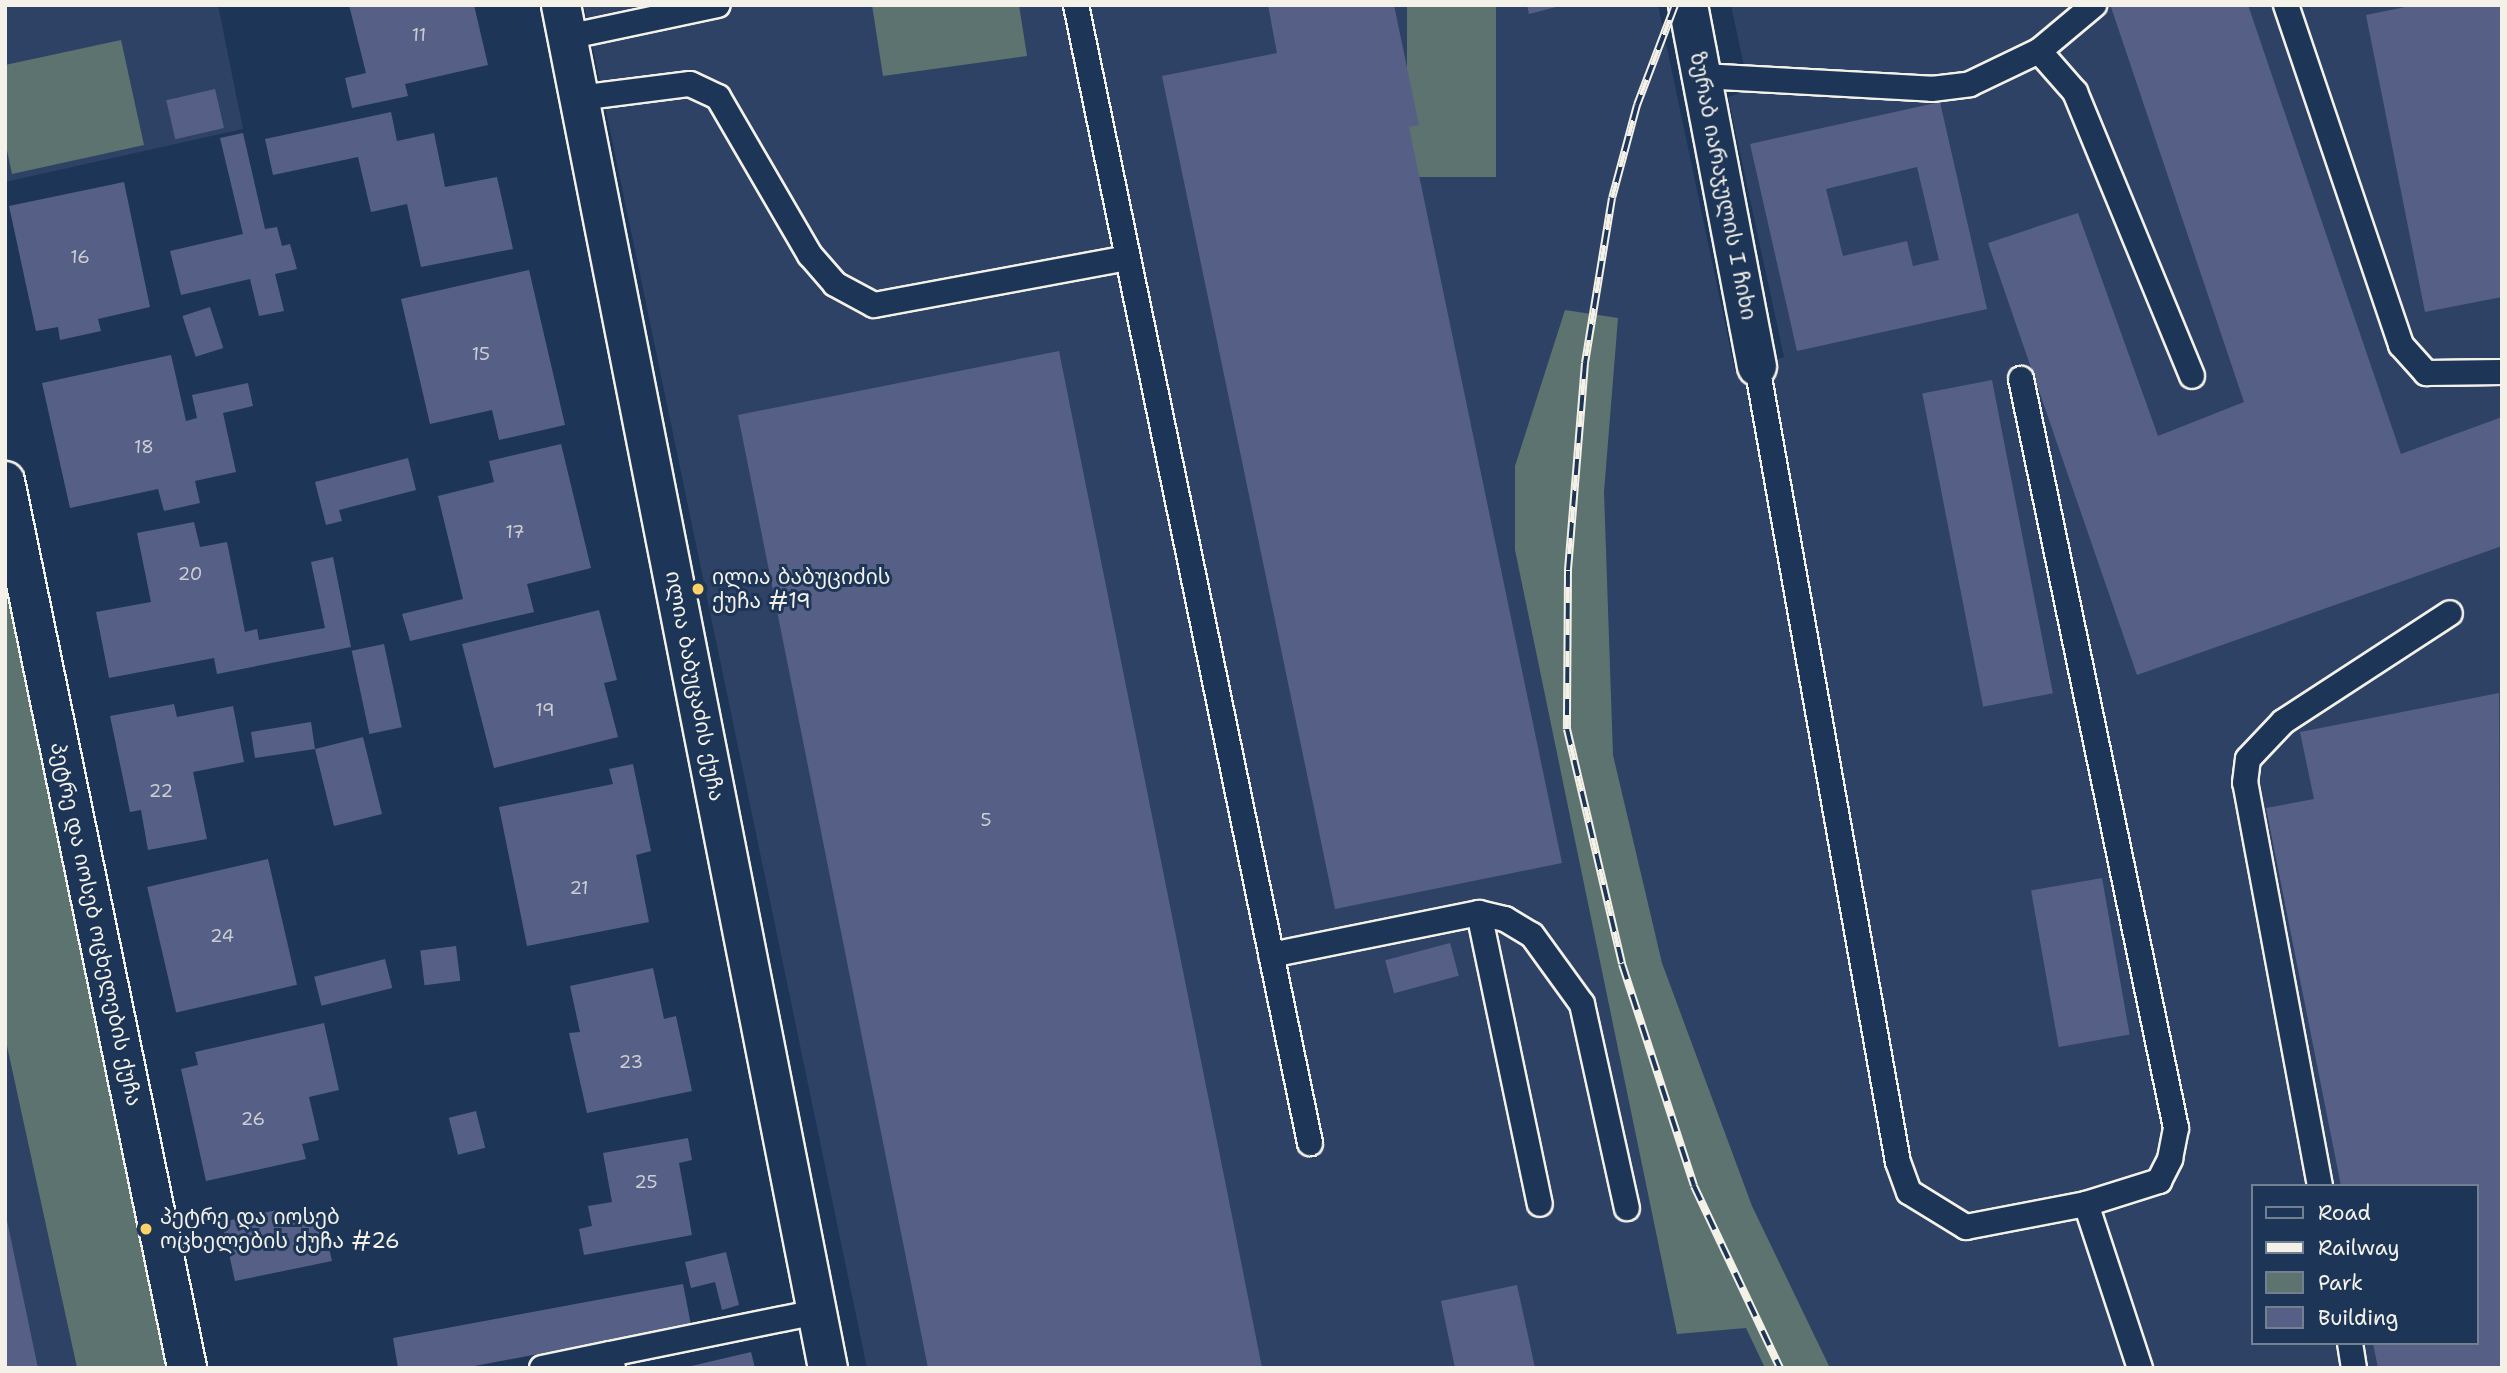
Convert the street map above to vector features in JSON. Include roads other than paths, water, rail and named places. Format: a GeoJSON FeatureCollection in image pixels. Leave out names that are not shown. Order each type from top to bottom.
{"type":"FeatureCollection","features":[{"type":"Feature","properties":{"kind":"street","name":"ზურაბ იარაჯულის I ჩიხი"},"geometry":{"type":"LineString","coordinates":[[1688,5],[1757,366]]}},
{"type":"Feature","properties":{"kind":"street","name":"ილია ბაბუცაძის ქუჩა"},"geometry":{"type":"LineString","coordinates":[[564,21],[828,1368]]}},
{"type":"Feature","properties":{"kind":"street","name":"პეტრე და იოსებ ოცხელების ქუჩა"},"geometry":{"type":"LineString","coordinates":[[5,481],[187,1368]]}},
{"type":"Feature","properties":{"kind":"lane"},"geometry":{"type":"LineString","coordinates":[[564,21],[718,5]]}},
{"type":"Feature","properties":{"kind":"lane"},"geometry":{"type":"LineString","coordinates":[[1076,5],[1310,1143]]}},
{"type":"Feature","properties":{"kind":"lane"},"geometry":{"type":"LineString","coordinates":[[1702,76],[1932,89],[1970,84],[2039,51],[2094,5]]}},
{"type":"Feature","properties":{"kind":"lane"},"geometry":{"type":"LineString","coordinates":[[2286,5],[2401,345],[2426,373],[2502,372]]}},
{"type":"Feature","properties":{"kind":"lane"},"geometry":{"type":"LineString","coordinates":[[2039,51],[2075,92],[2192,376]]}},
{"type":"Feature","properties":{"kind":"lane"},"geometry":{"type":"LineString","coordinates":[[579,98],[690,84],[718,97],[810,255],[835,284],[874,305],[1128,258]]}},
{"type":"Feature","properties":{"kind":"lane"},"geometry":{"type":"LineString","coordinates":[[1757,366],[1898,1162],[1909,1192],[1966,1227],[2086,1204],[2159,1181],[2170,1159],[2176,1128],[2021,379]]}},
{"type":"Feature","properties":{"kind":"lane"},"geometry":{"type":"LineString","coordinates":[[2320,1184],[2245,783],[2248,759],[2283,722],[2450,613]]}},
{"type":"Feature","properties":{"kind":"lane"},"geometry":{"type":"LineString","coordinates":[[1271,955],[1479,913],[1505,919],[1532,935],[1582,1004],[1627,1208]]}},
{"type":"Feature","properties":{"kind":"lane"},"geometry":{"type":"LineString","coordinates":[[1479,913],[1540,1205]]}},
{"type":"Feature","properties":{"kind":"lane"},"geometry":{"type":"LineString","coordinates":[[2086,1204],[2140,1368]]}},
{"type":"Feature","properties":{"kind":"lane"},"geometry":{"type":"LineString","coordinates":[[542,1368],[612,1361],[817,1312]]}},
{"type":"Feature","properties":{"kind":"lane"},"geometry":{"type":"LineString","coordinates":[[2350,1345],[2354,1368]]}},
{"type":"Feature","properties":{"kind":"railway"},"geometry":{"type":"LineString","coordinates":[[1675,5],[1637,105],[1612,198],[1585,363],[1568,571],[1567,729],[1622,964],[1694,1186],[1780,1368]]}},
{"type":"Feature","properties":{"kind":"place","name":"ილია ბაბუციძის ქუჩა #19"},"geometry":{"type":"Point","coordinates":[698,589]}},
{"type":"Feature","properties":{"kind":"place","name":"პეტრე და იოსებ ოცხელების ქუჩა #26"},"geometry":{"type":"Point","coordinates":[146,1229]}}]}
